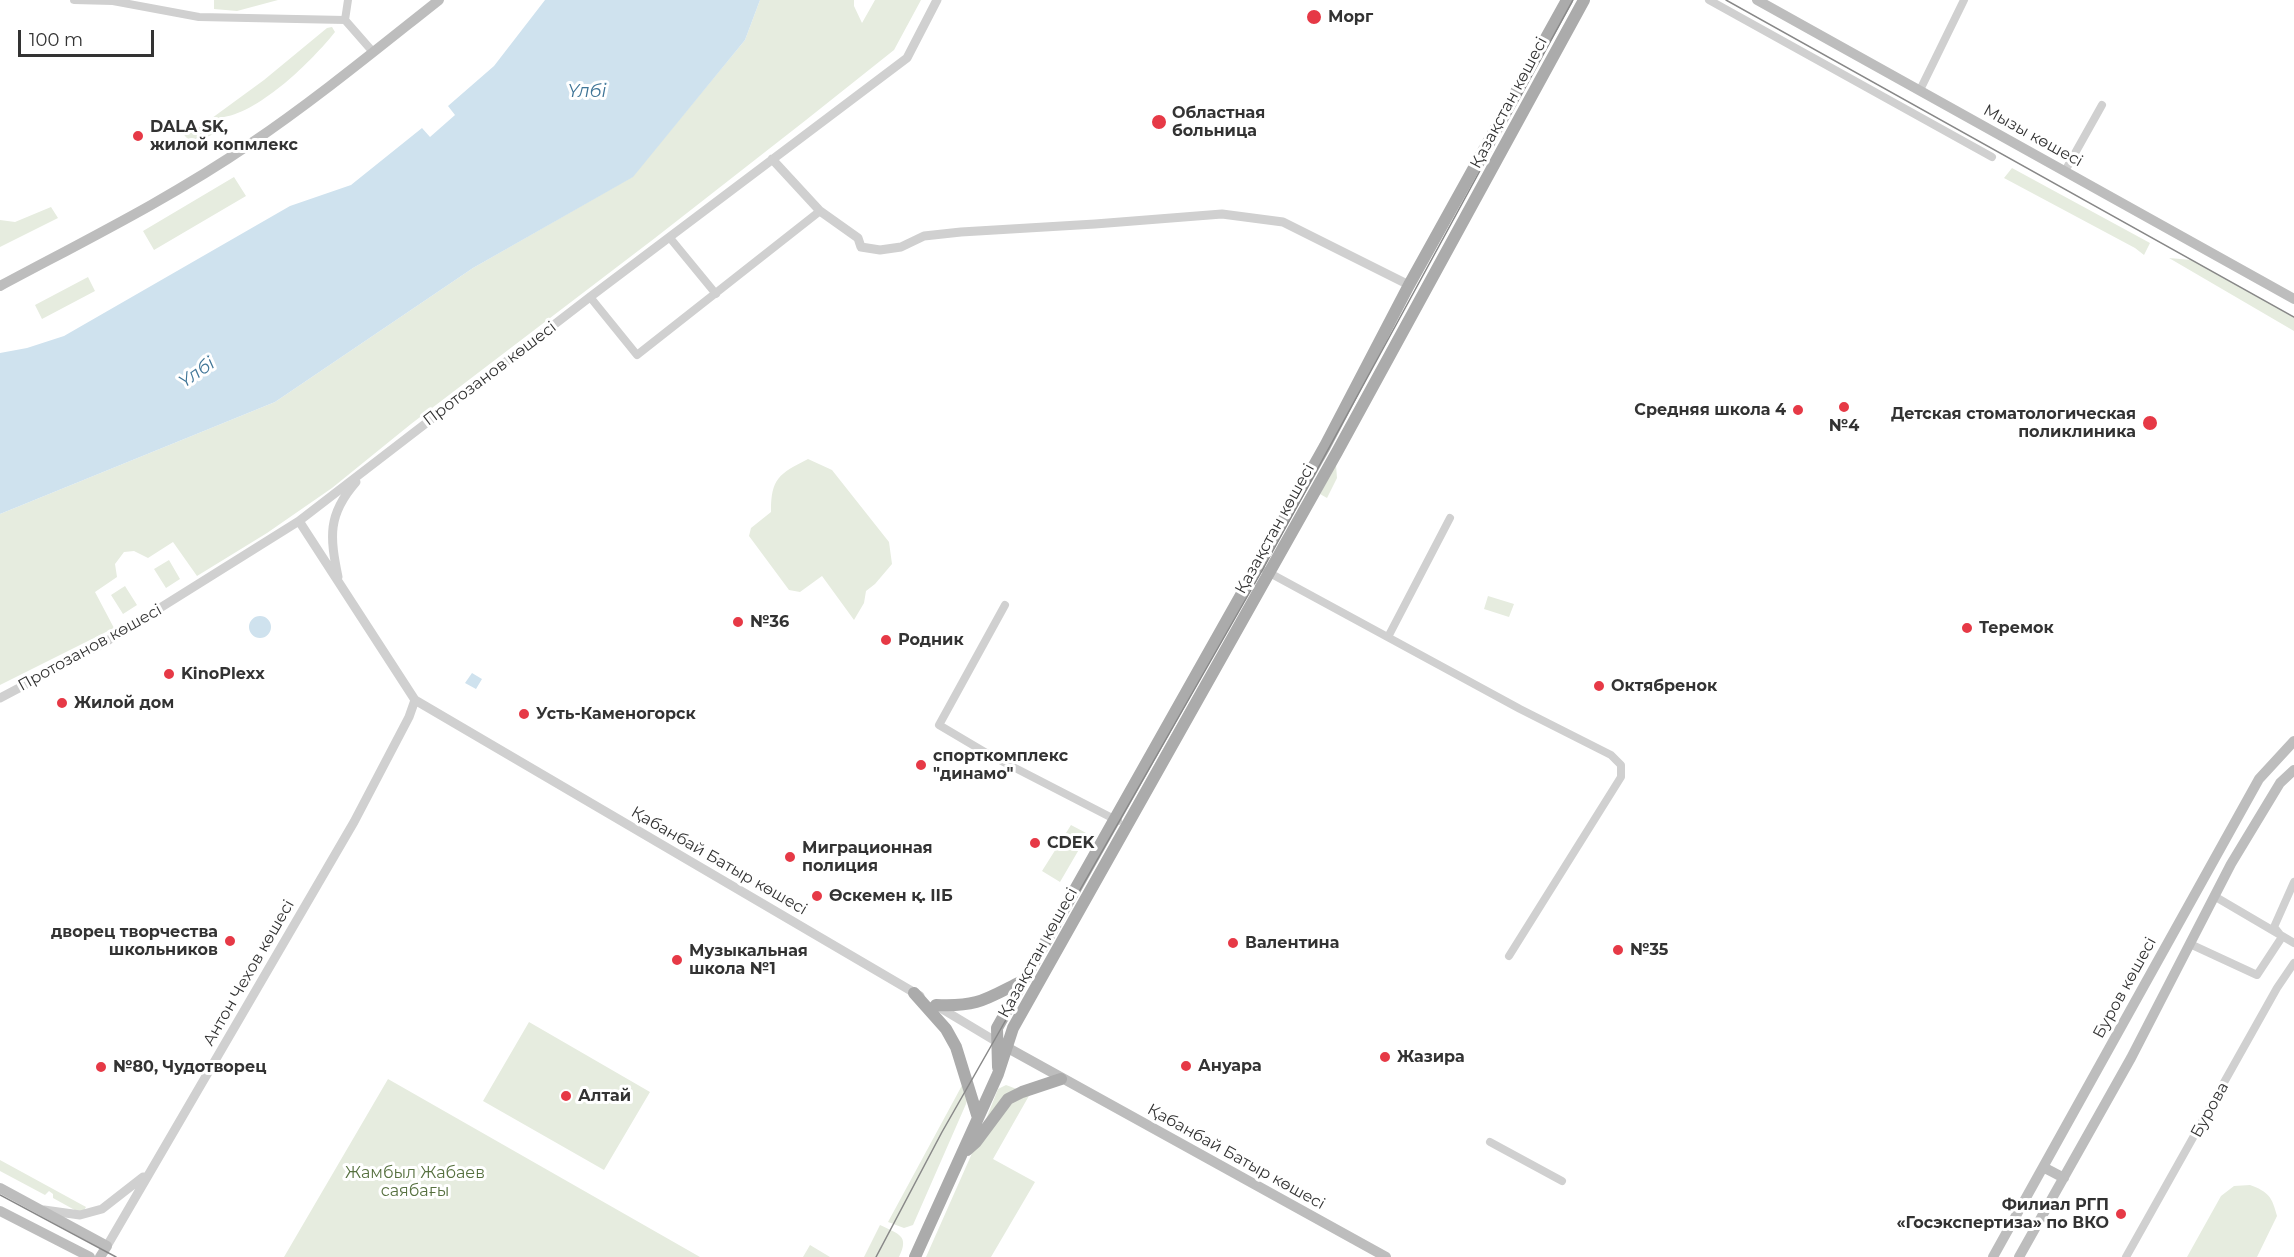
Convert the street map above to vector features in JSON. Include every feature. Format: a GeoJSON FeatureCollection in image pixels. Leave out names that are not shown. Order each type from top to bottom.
{"type":"FeatureCollection","features":[{"type":"Feature","properties":{"kind":"main road"},"geometry":{"type":"LineString","coordinates":[[0,286],[217,165],[251,143],[439,0]]}},
{"type":"Feature","properties":{"kind":"main road","name":"Қазақстан көшесі"},"geometry":{"type":"LineString","coordinates":[[915,1257],[998,1074],[1002,1045],[997,1028],[1325,446],[1409,285],[1567,0]]}},
{"type":"Feature","properties":{"kind":"main road","name":"Қазақстан көшесі"},"geometry":{"type":"LineString","coordinates":[[1002,1045],[1128,826],[1269,573],[1584,0]]}},
{"type":"Feature","properties":{"kind":"main road","name":"Мызы көшесі"},"geometry":{"type":"LineString","coordinates":[[1757,0],[2294,299]]}},
{"type":"Feature","properties":{"kind":"main road"},"geometry":{"type":"LineString","coordinates":[[1522,80],[1535,87]]}},
{"type":"Feature","properties":{"kind":"main road"},"geometry":{"type":"LineString","coordinates":[[1409,285],[1424,292]]}},
{"type":"Feature","properties":{"kind":"main road"},"geometry":{"type":"LineString","coordinates":[[1211,645],[1224,653]]}},
{"type":"Feature","properties":{"kind":"main road","name":"Буров көшесі"},"geometry":{"type":"LineString","coordinates":[[1993,1257],[2259,779],[2293,745]]}},
{"type":"Feature","properties":{"kind":"main road"},"geometry":{"type":"LineString","coordinates":[[2019,1257],[2131,1058],[2231,864],[2280,783],[2294,770]]}},
{"type":"Feature","properties":{"kind":"main road"},"geometry":{"type":"LineString","coordinates":[[936,1005],[968,1006],[981,1003],[1022,981]]}},
{"type":"Feature","properties":{"kind":"main road"},"geometry":{"type":"LineString","coordinates":[[914,993],[946,1029],[957,1047],[978,1118]]}},
{"type":"Feature","properties":{"kind":"main road","name":"Қабанбай Батыр көшесі"},"geometry":{"type":"LineString","coordinates":[[1002,1045],[1386,1257]]}},
{"type":"Feature","properties":{"kind":"main road"},"geometry":{"type":"LineString","coordinates":[[962,1155],[976,1142],[1015,1094],[1066,1082]]}},
{"type":"Feature","properties":{"kind":"main road"},"geometry":{"type":"LineString","coordinates":[[2043,1167],[2064,1178]]}},
{"type":"Feature","properties":{"kind":"main road"},"geometry":{"type":"LineString","coordinates":[[0,1188],[107,1246]]}},
{"type":"Feature","properties":{"kind":"main road"},"geometry":{"type":"LineString","coordinates":[[0,1211],[90,1257]]}},
{"type":"Feature","properties":{"kind":"main road","name":"Антон Чехов көшесі"},"geometry":{"type":"LineString","coordinates":[[100,1257],[107,1246]]}},
{"type":"Feature","properties":{"kind":"street"},"geometry":{"type":"LineString","coordinates":[[74,0],[113,1],[200,17],[345,20],[373,52]]}},
{"type":"Feature","properties":{"kind":"street"},"geometry":{"type":"LineString","coordinates":[[345,20],[348,0]]}},
{"type":"Feature","properties":{"kind":"street","name":"Протозанов көшесі"},"geometry":{"type":"LineString","coordinates":[[0,698],[104,643],[299,521],[590,297],[908,58],[938,0]]}},
{"type":"Feature","properties":{"kind":"street"},"geometry":{"type":"LineString","coordinates":[[1709,0],[1992,157]]}},
{"type":"Feature","properties":{"kind":"street"},"geometry":{"type":"LineString","coordinates":[[1920,90],[1964,0]]}},
{"type":"Feature","properties":{"kind":"street"},"geometry":{"type":"LineString","coordinates":[[2065,171],[2102,105]]}},
{"type":"Feature","properties":{"kind":"street"},"geometry":{"type":"LineString","coordinates":[[772,159],[820,211],[858,238],[861,247],[880,250],[901,247],[924,236],[962,232],[1221,214],[1283,222],[1409,285]]}},
{"type":"Feature","properties":{"kind":"street"},"geometry":{"type":"LineString","coordinates":[[590,297],[637,355],[820,211]]}},
{"type":"Feature","properties":{"kind":"street"},"geometry":{"type":"LineString","coordinates":[[670,238],[716,294]]}},
{"type":"Feature","properties":{"kind":"street"},"geometry":{"type":"LineString","coordinates":[[339,583],[332,536],[334,515],[364,470]]}},
{"type":"Feature","properties":{"kind":"street"},"geometry":{"type":"LineString","coordinates":[[1388,637],[1450,518]]}},
{"type":"Feature","properties":{"kind":"street"},"geometry":{"type":"LineString","coordinates":[[299,521],[415,700]]}},
{"type":"Feature","properties":{"kind":"street"},"geometry":{"type":"LineString","coordinates":[[1257,566],[1546,723],[1611,755],[1621,765],[1621,777],[1509,956]]}},
{"type":"Feature","properties":{"kind":"street"},"geometry":{"type":"LineString","coordinates":[[1005,605],[939,725],[988,754],[1128,826]]}},
{"type":"Feature","properties":{"kind":"street","name":"Қабанбай Батыр көшесі"},"geometry":{"type":"LineString","coordinates":[[415,700],[1002,1045]]}},
{"type":"Feature","properties":{"kind":"street","name":"Антон Чехов көшесі"},"geometry":{"type":"LineString","coordinates":[[107,1246],[147,1173],[183,1117],[354,822],[409,717],[415,700]]}},
{"type":"Feature","properties":{"kind":"street"},"geometry":{"type":"LineString","coordinates":[[2282,937],[2274,927],[2294,882]]}},
{"type":"Feature","properties":{"kind":"street"},"geometry":{"type":"LineString","coordinates":[[2214,896],[2294,944]]}},
{"type":"Feature","properties":{"kind":"street"},"geometry":{"type":"LineString","coordinates":[[2190,944],[2256,975],[2282,937]]}},
{"type":"Feature","properties":{"kind":"street","name":"Бурова"},"geometry":{"type":"LineString","coordinates":[[2126,1257],[2277,988],[2294,963]]}},
{"type":"Feature","properties":{"kind":"street"},"geometry":{"type":"LineString","coordinates":[[1490,1142],[1562,1180]]}},
{"type":"Feature","properties":{"kind":"street"},"geometry":{"type":"LineString","coordinates":[[39,1209],[80,1215],[102,1209],[147,1173]]}},
{"type":"Feature","properties":{"kind":"green space"},"geometry":{"type":"Polygon","coordinates":[[[214,0],[278,0],[237,11],[214,9],[214,0]]]}},
{"type":"Feature","properties":{"kind":"green space"},"geometry":{"type":"Polygon","coordinates":[[[760,0],[854,0],[854,6],[862,23],[875,0],[921,0],[894,50],[655,238],[411,424],[332,488],[267,533],[197,576],[173,542],[148,558],[134,551],[124,552],[115,564],[117,577],[95,592],[114,628],[0,685],[0,514],[275,402],[473,268],[632,177],[745,40],[760,0]]]}},
{"type":"Feature","properties":{"kind":"green space"},"geometry":{"type":"Polygon","coordinates":[[[332,27],[335,32],[325,44],[300,70],[269,95],[238,113],[224,117],[222,129],[212,135],[200,140],[189,139],[185,136],[182,130],[197,129],[264,80],[327,28],[332,27]]]}},
{"type":"Feature","properties":{"kind":"green space"},"geometry":{"type":"Polygon","coordinates":[[[2012,168],[2150,243],[2144,255],[2004,178],[2012,168]]]}},
{"type":"Feature","properties":{"kind":"green space"},"geometry":{"type":"Polygon","coordinates":[[[234,177],[246,196],[154,250],[143,231],[234,177]]]}},
{"type":"Feature","properties":{"kind":"green space"},"geometry":{"type":"Polygon","coordinates":[[[51,207],[58,218],[0,247],[0,220],[15,222],[51,207]]]}},
{"type":"Feature","properties":{"kind":"green space"},"geometry":{"type":"Polygon","coordinates":[[[2169,258],[2192,260],[2294,317],[2294,331],[2169,258]]]}},
{"type":"Feature","properties":{"kind":"green space"},"geometry":{"type":"Polygon","coordinates":[[[88,277],[95,291],[42,319],[35,305],[88,277]]]}},
{"type":"Feature","properties":{"kind":"green space"},"geometry":{"type":"Polygon","coordinates":[[[808,459],[832,470],[889,542],[892,564],[866,591],[864,603],[854,620],[822,576],[800,592],[789,590],[749,536],[751,528],[771,512],[773,491],[779,478],[808,459]]]}},
{"type":"Feature","properties":{"kind":"green space"},"geometry":{"type":"Polygon","coordinates":[[[1336,465],[1337,478],[1327,498],[1320,494],[1336,465]]]}},
{"type":"Feature","properties":{"kind":"green space"},"geometry":{"type":"Polygon","coordinates":[[[169,560],[180,579],[166,588],[154,569],[169,560]]]}},
{"type":"Feature","properties":{"kind":"green space"},"geometry":{"type":"Polygon","coordinates":[[[125,586],[137,605],[123,614],[111,595],[125,586]]]}},
{"type":"Feature","properties":{"kind":"green space"},"geometry":{"type":"Polygon","coordinates":[[[1488,596],[1514,604],[1509,617],[1484,609],[1488,596]]]}},
{"type":"Feature","properties":{"kind":"green space"},"geometry":{"type":"Polygon","coordinates":[[[1071,825],[1088,834],[1060,882],[1042,871],[1071,825]]]}},
{"type":"Feature","properties":{"kind":"green space","name":"Алтай"},"geometry":{"type":"Polygon","coordinates":[[[529,1022],[650,1092],[604,1170],[483,1101],[529,1022]]]}},
{"type":"Feature","properties":{"kind":"green space"},"geometry":{"type":"Polygon","coordinates":[[[966,1078],[969,1093],[966,1104],[913,1225],[904,1228],[888,1222],[966,1078]]]}},
{"type":"Feature","properties":{"kind":"green space","name":"Жамбыл Жабаев саябағы"},"geometry":{"type":"Polygon","coordinates":[[[388,1079],[700,1257],[284,1257],[388,1079]]]}},
{"type":"Feature","properties":{"kind":"green space"},"geometry":{"type":"Polygon","coordinates":[[[1006,1085],[1030,1094],[993,1159],[1035,1182],[991,1257],[926,1257],[998,1089],[1006,1085]]]}},
{"type":"Feature","properties":{"kind":"green space"},"geometry":{"type":"Polygon","coordinates":[[[0,1160],[86,1207],[82,1214],[53,1198],[53,1194],[49,1191],[45,1195],[0,1171],[0,1160]]]}},
{"type":"Feature","properties":{"kind":"green space"},"geometry":{"type":"Polygon","coordinates":[[[2250,1185],[2269,1196],[2277,1216],[2257,1257],[2187,1257],[2221,1196],[2234,1186],[2250,1185]]]}},
{"type":"Feature","properties":{"kind":"green space"},"geometry":{"type":"Polygon","coordinates":[[[880,1225],[897,1233],[903,1240],[899,1257],[864,1257],[880,1225]]]}},
{"type":"Feature","properties":{"kind":"green space"},"geometry":{"type":"Polygon","coordinates":[[[810,1245],[830,1257],[803,1257],[810,1245]]]}},
{"type":"Feature","properties":{"kind":"water","name":"Үлбі"},"geometry":{"type":"Polygon","coordinates":[[[545,0],[760,0],[745,40],[633,177],[473,268],[275,402],[0,514],[0,353],[27,348],[64,336],[290,206],[351,185],[422,128],[430,137],[455,115],[448,106],[494,66],[545,0]]]}},
{"type":"Feature","properties":{"kind":"water"},"geometry":{"type":"Polygon","coordinates":[[[260,616],[268,619],[271,627],[268,635],[260,638],[252,635],[249,627],[252,619],[260,616]]]}},
{"type":"Feature","properties":{"kind":"water"},"geometry":{"type":"Polygon","coordinates":[[[472,673],[482,679],[476,689],[465,683],[472,673]]]}},
{"type":"Feature","properties":{"kind":"tram line"},"geometry":{"type":"LineString","coordinates":[[876,1257],[942,1132],[1263,569],[1573,0]]}},
{"type":"Feature","properties":{"kind":"tram line"},"geometry":{"type":"LineString","coordinates":[[1726,0],[2294,317]]}},
{"type":"Feature","properties":{"kind":"tram line"},"geometry":{"type":"LineString","coordinates":[[0,1195],[116,1257]]}},
{"type":"Feature","properties":{"kind":"place","name":"Морг"},"geometry":{"type":"Point","coordinates":[1314,17]}},
{"type":"Feature","properties":{"kind":"place","name":"Областная больница"},"geometry":{"type":"Point","coordinates":[1159,122]}},
{"type":"Feature","properties":{"kind":"place","name":"DALA SK, жилой копмлекс"},"geometry":{"type":"Point","coordinates":[138,136]}},
{"type":"Feature","properties":{"kind":"place","name":"№4"},"geometry":{"type":"Point","coordinates":[1844,407]}},
{"type":"Feature","properties":{"kind":"place","name":"Средняя школа 4"},"geometry":{"type":"Point","coordinates":[1798,410]}},
{"type":"Feature","properties":{"kind":"place","name":"Детская стоматологическая поликлиника"},"geometry":{"type":"Point","coordinates":[2150,423]}},
{"type":"Feature","properties":{"kind":"place","name":"№36"},"geometry":{"type":"Point","coordinates":[738,622]}},
{"type":"Feature","properties":{"kind":"place","name":"Теремок"},"geometry":{"type":"Point","coordinates":[1967,628]}},
{"type":"Feature","properties":{"kind":"place","name":"Родник"},"geometry":{"type":"Point","coordinates":[886,640]}},
{"type":"Feature","properties":{"kind":"place","name":"KinoPlexx"},"geometry":{"type":"Point","coordinates":[169,674]}},
{"type":"Feature","properties":{"kind":"place","name":"Октябренок"},"geometry":{"type":"Point","coordinates":[1599,686]}},
{"type":"Feature","properties":{"kind":"place","name":"Жилой дом"},"geometry":{"type":"Point","coordinates":[62,703]}},
{"type":"Feature","properties":{"kind":"place","name":"Усть-Каменогорск"},"geometry":{"type":"Point","coordinates":[524,714]}},
{"type":"Feature","properties":{"kind":"place","name":"спорткомплекс \"динамо\""},"geometry":{"type":"Point","coordinates":[921,765]}},
{"type":"Feature","properties":{"kind":"place","name":"CDEK"},"geometry":{"type":"Point","coordinates":[1035,843]}},
{"type":"Feature","properties":{"kind":"place","name":"Миграционная полиция"},"geometry":{"type":"Point","coordinates":[790,857]}},
{"type":"Feature","properties":{"kind":"place","name":"Өскемен қ. ІІБ"},"geometry":{"type":"Point","coordinates":[817,896]}},
{"type":"Feature","properties":{"kind":"place","name":"дворец творчества школьников"},"geometry":{"type":"Point","coordinates":[230,941]}},
{"type":"Feature","properties":{"kind":"place","name":"Валентина"},"geometry":{"type":"Point","coordinates":[1233,943]}},
{"type":"Feature","properties":{"kind":"place","name":"№35"},"geometry":{"type":"Point","coordinates":[1618,950]}},
{"type":"Feature","properties":{"kind":"place","name":"Музыкальная школа №1"},"geometry":{"type":"Point","coordinates":[677,960]}},
{"type":"Feature","properties":{"kind":"place","name":"Жазира"},"geometry":{"type":"Point","coordinates":[1385,1057]}},
{"type":"Feature","properties":{"kind":"place","name":"Ануара"},"geometry":{"type":"Point","coordinates":[1186,1066]}},
{"type":"Feature","properties":{"kind":"place","name":"№80, Чудотворец"},"geometry":{"type":"Point","coordinates":[101,1067]}},
{"type":"Feature","properties":{"kind":"place","name":"Алтай"},"geometry":{"type":"Point","coordinates":[566,1096]}},
{"type":"Feature","properties":{"kind":"place","name":"Филиал РГП «Госэкспертиза» по ВКО"},"geometry":{"type":"Point","coordinates":[2121,1214]}}]}
